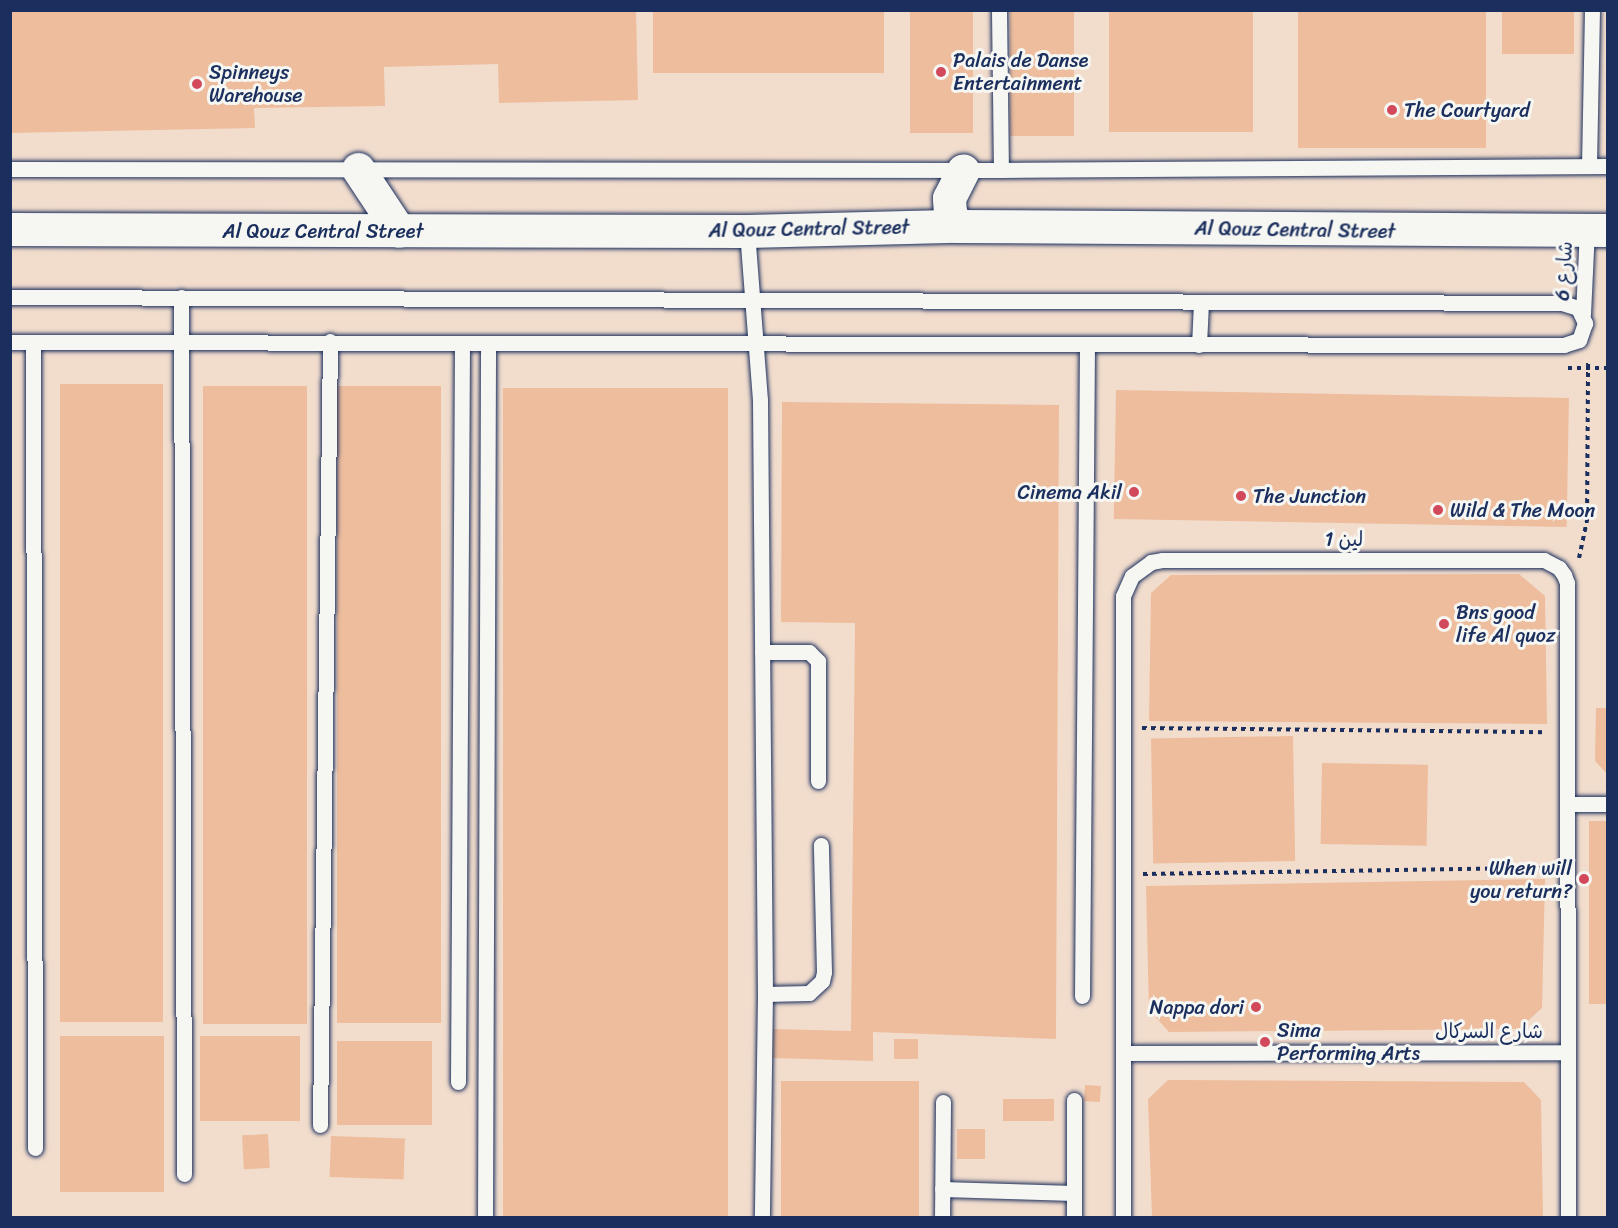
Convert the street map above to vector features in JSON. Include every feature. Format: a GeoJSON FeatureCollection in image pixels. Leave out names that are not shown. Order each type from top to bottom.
{"type":"FeatureCollection","features":[{"type":"Feature","properties":{"kind":"street"},"geometry":{"type":"LineString","coordinates":[[358,169],[399,231]]}},
{"type":"Feature","properties":{"kind":"street"},"geometry":{"type":"LineString","coordinates":[[957,226],[950,213],[949,198],[963,170]]}},
{"type":"Feature","properties":{"kind":"street","name":"Al Qouz Central Street"},"geometry":{"type":"LineString","coordinates":[[10,230],[747,231],[957,226],[1597,230]]}},
{"type":"Feature","properties":{"kind":"lane"},"geometry":{"type":"LineString","coordinates":[[999,10],[1001,170]]}},
{"type":"Feature","properties":{"kind":"lane"},"geometry":{"type":"LineString","coordinates":[[1589,166],[1592,10]]}},
{"type":"Feature","properties":{"kind":"lane"},"geometry":{"type":"LineString","coordinates":[[10,168],[1001,170],[1608,166]]}},
{"type":"Feature","properties":{"kind":"lane","name":"شارع 6"},"geometry":{"type":"LineString","coordinates":[[1584,333],[1583,314],[1597,230]]}},
{"type":"Feature","properties":{"kind":"lane"},"geometry":{"type":"LineString","coordinates":[[747,231],[760,400],[765,994],[762,1218]]}},
{"type":"Feature","properties":{"kind":"lane"},"geometry":{"type":"LineString","coordinates":[[10,297],[1562,303],[1578,308],[1583,314]]}},
{"type":"Feature","properties":{"kind":"lane"},"geometry":{"type":"LineString","coordinates":[[181,297],[184,1174]]}},
{"type":"Feature","properties":{"kind":"lane"},"geometry":{"type":"LineString","coordinates":[[1199,345],[1201,302]]}},
{"type":"Feature","properties":{"kind":"lane"},"geometry":{"type":"LineString","coordinates":[[10,342],[1564,345],[1579,340],[1584,333]]}},
{"type":"Feature","properties":{"kind":"lane"},"geometry":{"type":"LineString","coordinates":[[320,1125],[330,341]]}},
{"type":"Feature","properties":{"kind":"lane"},"geometry":{"type":"LineString","coordinates":[[33,342],[35,1148]]}},
{"type":"Feature","properties":{"kind":"lane"},"geometry":{"type":"LineString","coordinates":[[458,1082],[462,344]]}},
{"type":"Feature","properties":{"kind":"lane"},"geometry":{"type":"LineString","coordinates":[[485,1218],[488,344]]}},
{"type":"Feature","properties":{"kind":"lane"},"geometry":{"type":"LineString","coordinates":[[1082,996],[1087,344]]}},
{"type":"Feature","properties":{"kind":"lane","name":"لين 1"},"geometry":{"type":"LineString","coordinates":[[1122,728],[1123,596],[1132,576],[1151,562],[1162,560],[1544,560],[1559,568],[1567,583]]}},
{"type":"Feature","properties":{"kind":"lane"},"geometry":{"type":"LineString","coordinates":[[1567,583],[1568,1052]]}},
{"type":"Feature","properties":{"kind":"lane"},"geometry":{"type":"LineString","coordinates":[[762,652],[809,652],[818,661],[818,781]]}},
{"type":"Feature","properties":{"kind":"lane"},"geometry":{"type":"LineString","coordinates":[[1122,728],[1123,1218]]}},
{"type":"Feature","properties":{"kind":"lane"},"geometry":{"type":"LineString","coordinates":[[1567,804],[1608,804]]}},
{"type":"Feature","properties":{"kind":"lane"},"geometry":{"type":"LineString","coordinates":[[765,994],[808,993],[822,981],[824,972],[821,845]]}},
{"type":"Feature","properties":{"kind":"lane","name":"شارع السركال"},"geometry":{"type":"LineString","coordinates":[[1123,1053],[1568,1052],[1568,1218]]}},
{"type":"Feature","properties":{"kind":"lane"},"geometry":{"type":"LineString","coordinates":[[1074,1100],[1074,1218]]}},
{"type":"Feature","properties":{"kind":"lane"},"geometry":{"type":"LineString","coordinates":[[942,1218],[943,1102]]}},
{"type":"Feature","properties":{"kind":"lane"},"geometry":{"type":"LineString","coordinates":[[942,1189],[1074,1193]]}},
{"type":"Feature","properties":{"kind":"path"},"geometry":{"type":"LineString","coordinates":[[1567,583],[1581,553],[1587,521],[1589,368],[1584,333]]}},
{"type":"Feature","properties":{"kind":"path"},"geometry":{"type":"LineString","coordinates":[[1122,728],[1567,733]]}},
{"type":"Feature","properties":{"kind":"path"},"geometry":{"type":"LineString","coordinates":[[1123,874],[1568,868]]}},
{"type":"Feature","properties":{"kind":"shaded area"},"geometry":{"type":"Polygon","coordinates":[[[10,11],[1607,11],[1607,1217],[10,1217],[10,11]]]}},
{"type":"Feature","properties":{"kind":"building","name":"Spinneys Warehouse"},"geometry":{"type":"Polygon","coordinates":[[[10,10],[636,10],[638,100],[499,103],[498,64],[384,67],[385,106],[254,108],[255,128],[10,133],[10,10]]]}},
{"type":"Feature","properties":{"kind":"building"},"geometry":{"type":"Polygon","coordinates":[[[653,10],[884,10],[884,73],[653,73],[653,10]]]}},
{"type":"Feature","properties":{"kind":"building","name":"Palais de Danse Entertainment"},"geometry":{"type":"Polygon","coordinates":[[[910,10],[973,10],[973,133],[910,133],[910,10]]]}},
{"type":"Feature","properties":{"kind":"building"},"geometry":{"type":"Polygon","coordinates":[[[1010,10],[1074,10],[1074,136],[1010,136],[1010,10]]]}},
{"type":"Feature","properties":{"kind":"building"},"geometry":{"type":"Polygon","coordinates":[[[1109,10],[1253,10],[1253,132],[1109,132],[1109,10]]]}},
{"type":"Feature","properties":{"kind":"building","name":"The Courtyard"},"geometry":{"type":"Polygon","coordinates":[[[1298,10],[1486,10],[1486,148],[1298,148],[1298,10]]]}},
{"type":"Feature","properties":{"kind":"building"},"geometry":{"type":"Polygon","coordinates":[[[1502,10],[1574,10],[1574,54],[1502,54],[1502,10]]]}},
{"type":"Feature","properties":{"kind":"building"},"geometry":{"type":"Polygon","coordinates":[[[60,384],[163,384],[163,1022],[60,1022],[60,384]]]}},
{"type":"Feature","properties":{"kind":"building"},"geometry":{"type":"Polygon","coordinates":[[[203,386],[307,386],[307,1024],[203,1024],[203,386]]]}},
{"type":"Feature","properties":{"kind":"building"},"geometry":{"type":"Polygon","coordinates":[[[337,386],[441,386],[441,1023],[337,1023],[337,386]]]}},
{"type":"Feature","properties":{"kind":"building"},"geometry":{"type":"Polygon","coordinates":[[[503,388],[728,388],[728,1218],[503,1218],[503,388]]]}},
{"type":"Feature","properties":{"kind":"building"},"geometry":{"type":"Polygon","coordinates":[[[1116,390],[1569,398],[1567,527],[1114,519],[1116,390]]]}},
{"type":"Feature","properties":{"kind":"building"},"geometry":{"type":"Polygon","coordinates":[[[782,402],[1059,405],[1056,1039],[873,1032],[873,1061],[772,1058],[773,1029],[851,1031],[855,623],[781,622],[782,402]]]}},
{"type":"Feature","properties":{"kind":"building"},"geometry":{"type":"Polygon","coordinates":[[[1519,574],[1545,596],[1547,724],[1149,721],[1151,593],[1171,575],[1519,574]]]}},
{"type":"Feature","properties":{"kind":"building"},"geometry":{"type":"Polygon","coordinates":[[[1596,708],[1608,708],[1608,775],[1595,761],[1596,708]]]}},
{"type":"Feature","properties":{"kind":"building"},"geometry":{"type":"Polygon","coordinates":[[[1293,736],[1295,861],[1153,863],[1151,738],[1293,736]]]}},
{"type":"Feature","properties":{"kind":"building"},"geometry":{"type":"Polygon","coordinates":[[[1322,763],[1428,765],[1427,846],[1321,844],[1322,763]]]}},
{"type":"Feature","properties":{"kind":"building"},"geometry":{"type":"Polygon","coordinates":[[[1589,821],[1608,821],[1608,1004],[1589,1004],[1589,821]]]}},
{"type":"Feature","properties":{"kind":"building"},"geometry":{"type":"Polygon","coordinates":[[[1545,879],[1542,1008],[1519,1029],[1169,1032],[1149,1010],[1146,886],[1545,879]]]}},
{"type":"Feature","properties":{"kind":"building"},"geometry":{"type":"Polygon","coordinates":[[[60,1036],[164,1036],[164,1192],[60,1192],[60,1036]]]}},
{"type":"Feature","properties":{"kind":"building"},"geometry":{"type":"Polygon","coordinates":[[[200,1036],[300,1036],[300,1121],[200,1121],[200,1036]]]}},
{"type":"Feature","properties":{"kind":"building"},"geometry":{"type":"Polygon","coordinates":[[[894,1039],[918,1039],[918,1059],[894,1059],[894,1039]]]}},
{"type":"Feature","properties":{"kind":"building"},"geometry":{"type":"Polygon","coordinates":[[[337,1041],[432,1041],[432,1125],[337,1125],[337,1041]]]}},
{"type":"Feature","properties":{"kind":"building"},"geometry":{"type":"Polygon","coordinates":[[[1168,1080],[1524,1082],[1541,1100],[1543,1218],[1152,1218],[1148,1099],[1168,1080]]]}},
{"type":"Feature","properties":{"kind":"building"},"geometry":{"type":"Polygon","coordinates":[[[781,1081],[919,1081],[919,1218],[781,1218],[781,1081]]]}},
{"type":"Feature","properties":{"kind":"building"},"geometry":{"type":"Polygon","coordinates":[[[1085,1085],[1101,1086],[1100,1102],[1084,1101],[1085,1085]]]}},
{"type":"Feature","properties":{"kind":"building"},"geometry":{"type":"Polygon","coordinates":[[[1003,1099],[1054,1099],[1054,1121],[1003,1121],[1003,1099]]]}},
{"type":"Feature","properties":{"kind":"building"},"geometry":{"type":"Polygon","coordinates":[[[957,1129],[985,1129],[985,1159],[957,1159],[957,1129]]]}},
{"type":"Feature","properties":{"kind":"building"},"geometry":{"type":"Polygon","coordinates":[[[268,1134],[270,1168],[244,1169],[242,1135],[268,1134]]]}},
{"type":"Feature","properties":{"kind":"building"},"geometry":{"type":"Polygon","coordinates":[[[331,1136],[405,1139],[404,1180],[330,1177],[331,1136]]]}},
{"type":"Feature","properties":{"kind":"place","name":"Palais de Danse Entertainment"},"geometry":{"type":"Point","coordinates":[941,72]}},
{"type":"Feature","properties":{"kind":"place","name":"Spinneys Warehouse"},"geometry":{"type":"Point","coordinates":[197,84]}},
{"type":"Feature","properties":{"kind":"place","name":"The Courtyard"},"geometry":{"type":"Point","coordinates":[1392,110]}},
{"type":"Feature","properties":{"kind":"place","name":"Cinema Akil"},"geometry":{"type":"Point","coordinates":[1134,492]}},
{"type":"Feature","properties":{"kind":"place","name":"The Junction"},"geometry":{"type":"Point","coordinates":[1241,496]}},
{"type":"Feature","properties":{"kind":"place","name":"Wild & The Moon"},"geometry":{"type":"Point","coordinates":[1438,510]}},
{"type":"Feature","properties":{"kind":"place","name":"Bns good life Al quoz"},"geometry":{"type":"Point","coordinates":[1444,624]}},
{"type":"Feature","properties":{"kind":"place","name":"When will you return?"},"geometry":{"type":"Point","coordinates":[1584,879]}},
{"type":"Feature","properties":{"kind":"place","name":"Nappa dori"},"geometry":{"type":"Point","coordinates":[1256,1007]}},
{"type":"Feature","properties":{"kind":"place","name":"Sima Performing Arts"},"geometry":{"type":"Point","coordinates":[1265,1042]}}]}
